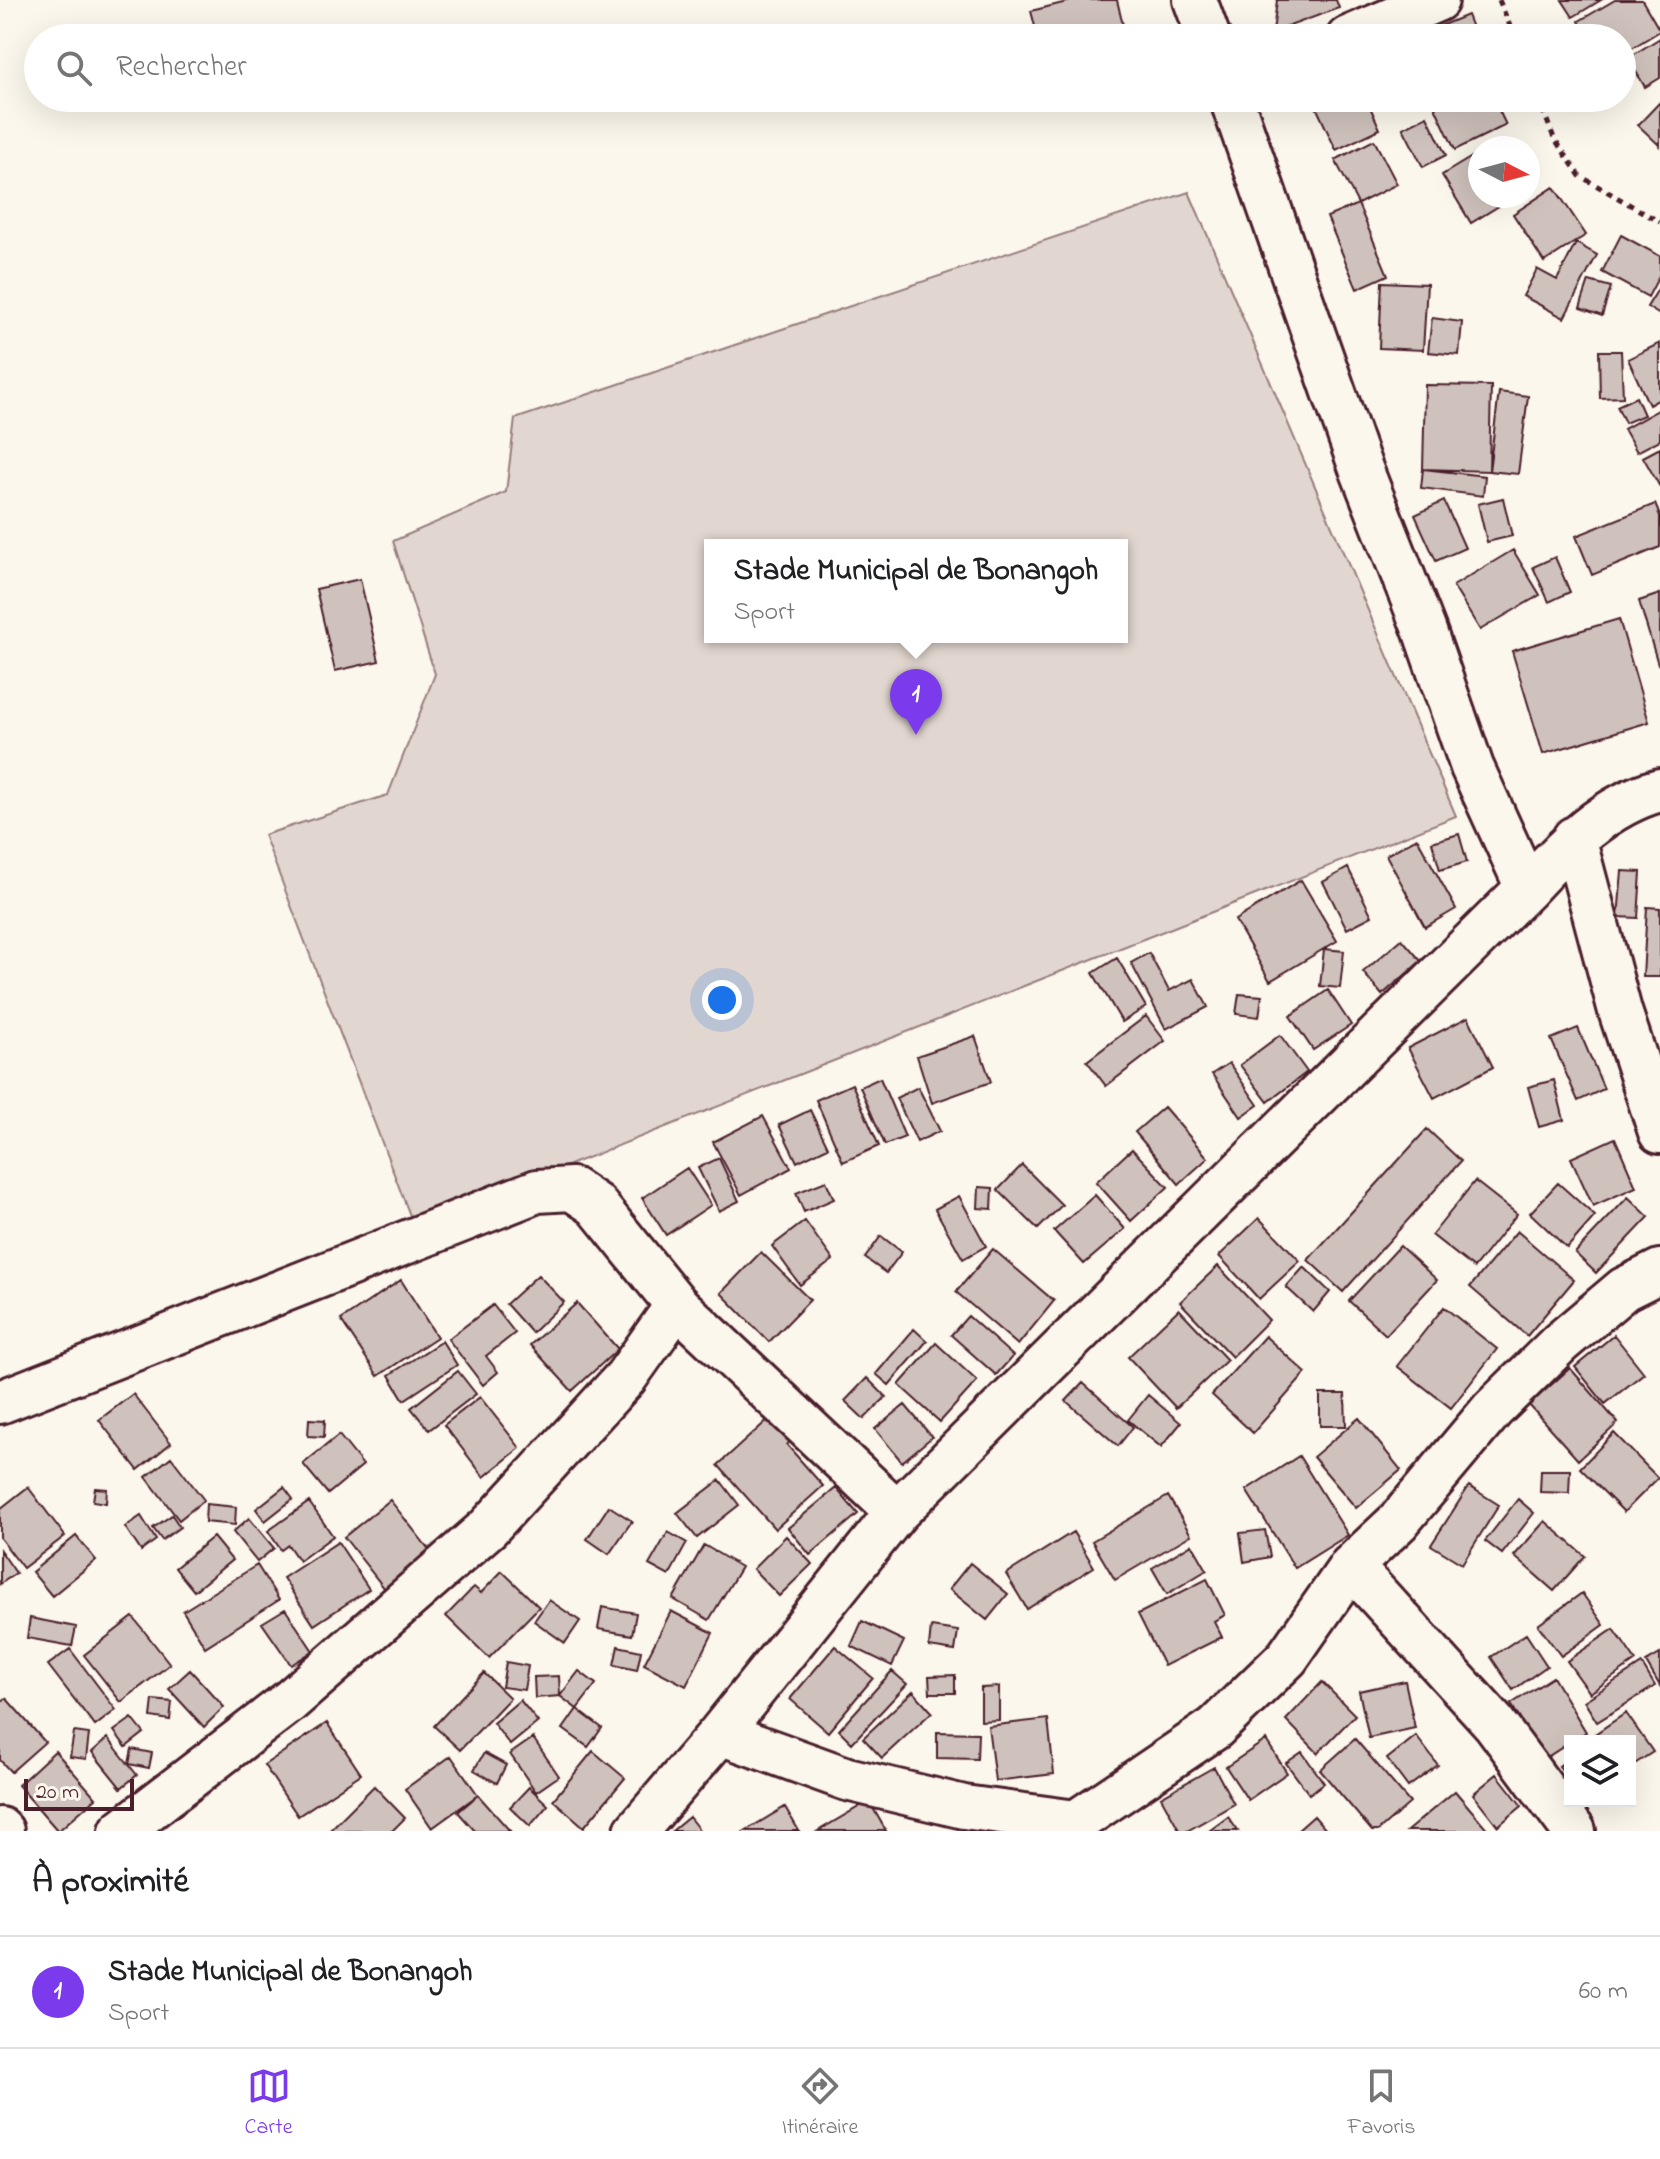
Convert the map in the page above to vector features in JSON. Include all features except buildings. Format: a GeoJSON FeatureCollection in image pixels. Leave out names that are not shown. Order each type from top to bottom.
{"type":"FeatureCollection","features":[{"type":"Feature","properties":{"kind":"street"},"geometry":{"type":"LineString","coordinates":[[1195,0],[1204,24]]}},
{"type":"Feature","properties":{"kind":"street"},"geometry":{"type":"LineString","coordinates":[[1381,24],[1437,0]]}},
{"type":"Feature","properties":{"kind":"street"},"geometry":{"type":"LineString","coordinates":[[1236,112],[1360,466],[1424,629],[1472,767],[1527,888]]}},
{"type":"Feature","properties":{"kind":"street"},"geometry":{"type":"LineString","coordinates":[[636,1831],[720,1733],[897,1512],[1574,838],[1635,797],[1660,790]]}},
{"type":"Feature","properties":{"kind":"street"},"geometry":{"type":"LineString","coordinates":[[1574,838],[1620,1011],[1651,1070],[1660,1132]]}},
{"type":"Feature","properties":{"kind":"street"},"geometry":{"type":"LineString","coordinates":[[0,1402],[537,1191],[572,1189],[596,1205],[677,1305],[897,1512]]}},
{"type":"Feature","properties":{"kind":"street"},"geometry":{"type":"LineString","coordinates":[[720,1733],[847,1779],[964,1807],[1073,1827],[1215,1728],[1287,1658],[1351,1566],[1398,1522],[1492,1410],[1560,1343],[1624,1289],[1660,1271]]}},
{"type":"Feature","properties":{"kind":"street"},"geometry":{"type":"LineString","coordinates":[[121,1831],[290,1701],[488,1528],[626,1377],[677,1305]]}},
{"type":"Feature","properties":{"kind":"street"},"geometry":{"type":"LineString","coordinates":[[1351,1566],[1494,1723],[1574,1831]]}},
{"type":"Feature","properties":{"kind":"path"},"geometry":{"type":"LineString","coordinates":[[1499,0],[1509,24]]}},
{"type":"Feature","properties":{"kind":"path"},"geometry":{"type":"LineString","coordinates":[[1544,112],[1554,138],[1580,176],[1660,222]]}},
{"type":"Feature","properties":{"kind":"shaded area"},"geometry":{"type":"Polygon","coordinates":[[[1189,192],[1456,816],[414,1226],[264,835],[388,795],[435,674],[393,541],[506,492],[515,419],[1189,192]]]}},
{"type":"Feature","properties":{"kind":"place","name":"Stade Municipal de Bonangoh"},"geometry":{"type":"Point","coordinates":[916,735]}}]}
